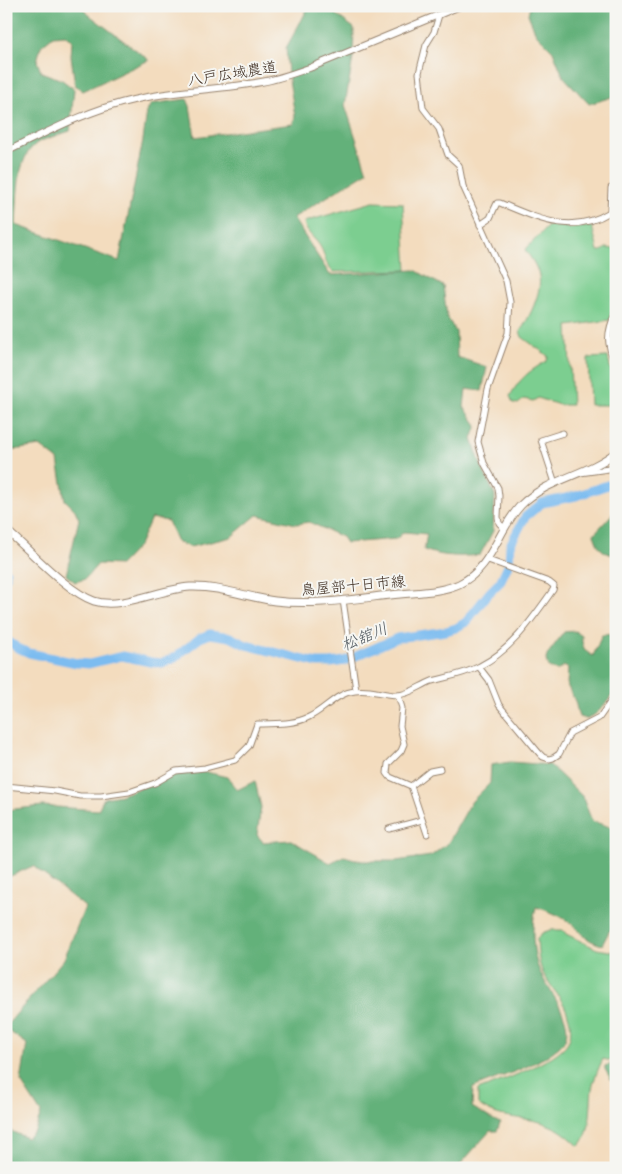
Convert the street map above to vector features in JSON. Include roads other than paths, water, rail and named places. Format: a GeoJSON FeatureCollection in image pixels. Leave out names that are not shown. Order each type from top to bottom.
{"type":"FeatureCollection","features":[{"type":"Feature","properties":{"kind":"main road","name":"鳥屋部十日市線"},"geometry":{"type":"LineString","coordinates":[[6,530],[78,594],[101,603],[116,603],[161,591],[192,587],[292,602],[343,600],[438,590],[458,585],[470,578],[488,560],[504,528],[522,504],[540,491],[601,462],[616,452]]}},
{"type":"Feature","properties":{"kind":"street","name":"八戸広域農道"},"geometry":{"type":"LineString","coordinates":[[6,152],[90,113],[112,105],[144,98],[260,82],[312,68],[460,6]]}},
{"type":"Feature","properties":{"kind":"street"},"geometry":{"type":"LineString","coordinates":[[439,15],[434,32],[426,45],[419,73],[423,108],[425,113],[436,123],[448,155],[459,165],[463,186],[506,281],[510,302],[508,333],[488,389],[478,442],[484,463],[498,488],[498,517],[499,523],[504,528]]}},
{"type":"Feature","properties":{"kind":"street"},"geometry":{"type":"LineString","coordinates":[[610,212],[611,188],[616,189]]}},
{"type":"Feature","properties":{"kind":"street"},"geometry":{"type":"LineString","coordinates":[[480,225],[490,218],[500,202],[540,219],[569,224],[590,222],[610,212]]}},
{"type":"Feature","properties":{"kind":"street"},"geometry":{"type":"LineString","coordinates":[[610,212],[616,217]]}},
{"type":"Feature","properties":{"kind":"street"},"geometry":{"type":"LineString","coordinates":[[616,311],[608,332],[610,352],[616,366]]}},
{"type":"Feature","properties":{"kind":"street"},"geometry":{"type":"LineString","coordinates":[[555,483],[541,440],[564,433]]}},
{"type":"Feature","properties":{"kind":"street"},"geometry":{"type":"LineString","coordinates":[[577,473],[586,474],[616,468]]}},
{"type":"Feature","properties":{"kind":"street"},"geometry":{"type":"LineString","coordinates":[[6,786],[55,791],[80,796],[115,795],[137,790],[156,783],[176,771],[205,768],[235,760],[249,746],[257,724],[302,720],[312,716],[334,699],[356,690],[398,695],[430,682],[479,667],[506,649],[553,590],[554,586],[549,582],[488,560]]}},
{"type":"Feature","properties":{"kind":"street"},"geometry":{"type":"LineString","coordinates":[[343,600],[356,690]]}},
{"type":"Feature","properties":{"kind":"street"},"geometry":{"type":"LineString","coordinates":[[479,667],[489,680],[502,710],[539,753],[549,759],[559,754],[570,733],[604,713],[616,694]]}},
{"type":"Feature","properties":{"kind":"street"},"geometry":{"type":"LineString","coordinates":[[398,695],[402,708],[400,726],[404,744],[386,769],[390,777],[411,786],[427,834]]}},
{"type":"Feature","properties":{"kind":"street"},"geometry":{"type":"LineString","coordinates":[[411,786],[430,771],[440,768]]}},
{"type":"Feature","properties":{"kind":"street"},"geometry":{"type":"LineString","coordinates":[[389,829],[422,820]]}},
{"type":"Feature","properties":{"kind":"waterway","name":"松舘川"},"geometry":{"type":"LineString","coordinates":[[6,640],[29,653],[89,664],[122,656],[162,663],[174,658],[200,638],[210,634],[230,637],[246,645],[317,663],[345,661],[397,638],[446,631],[466,622],[500,582],[509,563],[510,545],[525,517],[542,503],[576,496],[616,482]]}},
{"type":"Feature","properties":{"kind":"waterway","name":"松舘川"},"geometry":{"type":"LineString","coordinates":[[6,572],[6,577]]}}]}
